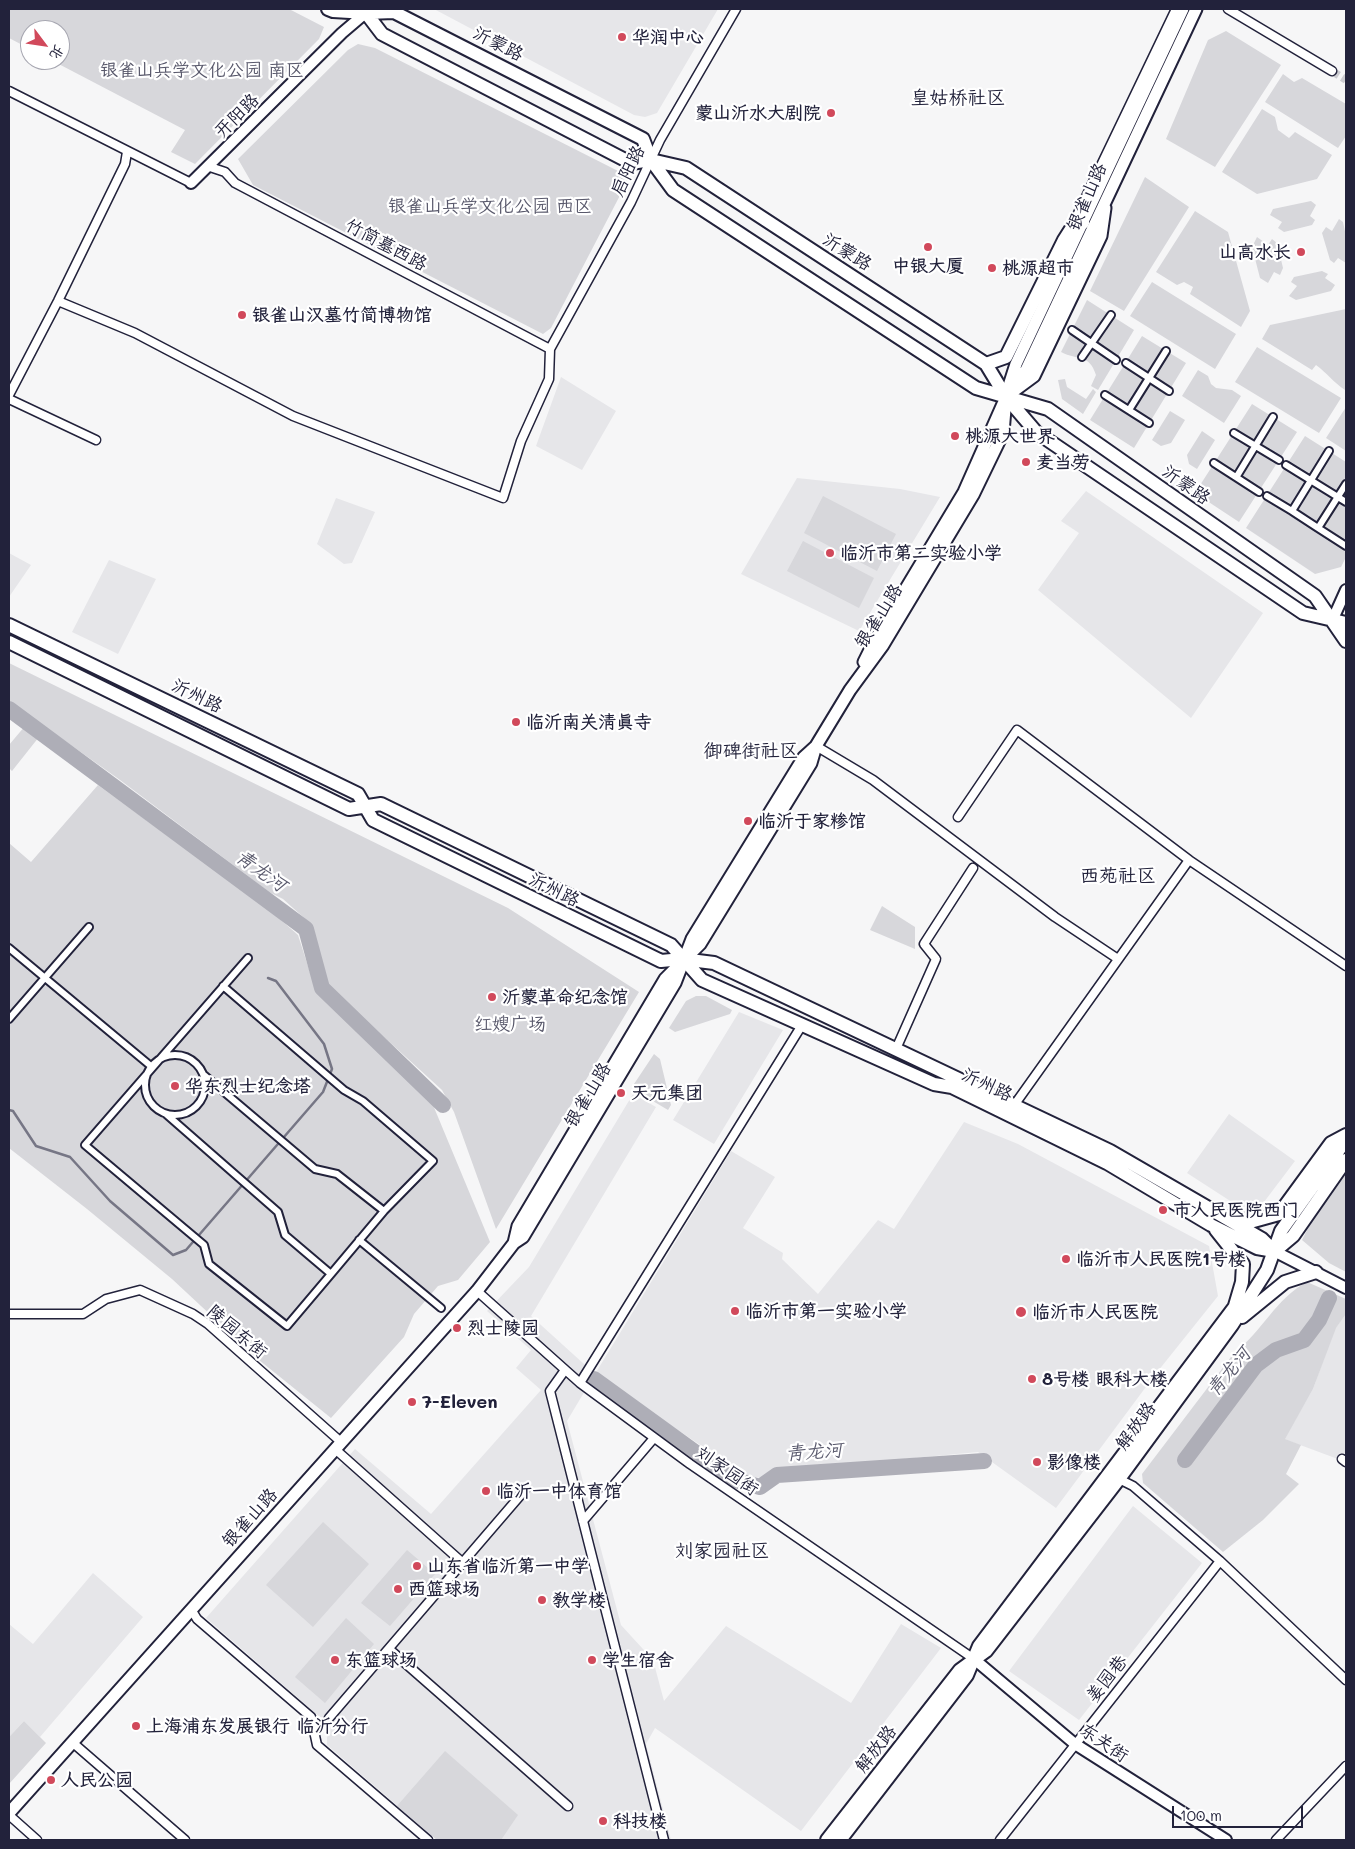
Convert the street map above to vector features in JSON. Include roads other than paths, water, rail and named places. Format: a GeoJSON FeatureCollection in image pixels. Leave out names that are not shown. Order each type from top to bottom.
{"type":"FeatureCollection","features":[{"type":"Feature","properties":{"kind":"main road","name":"沂蒙路"},"geometry":{"type":"LineString","coordinates":[[328,9],[333,11],[367,10],[394,12],[518,74],[643,140],[651,160],[673,190],[976,388],[1048,409],[1315,596],[1346,641]]}},
{"type":"Feature","properties":{"kind":"main road","name":"银雀山路"},"geometry":{"type":"LineString","coordinates":[[9,1814],[477,1291],[514,1243],[518,1226],[665,979],[682,959],[700,944],[811,763],[816,746],[850,690],[875,640],[964,492],[1006,397],[1016,364],[1183,9]]}},
{"type":"Feature","properties":{"kind":"main road","name":"银雀山路"},"geometry":{"type":"LineString","coordinates":[[1006,397],[1026,370],[1109,190],[1196,9]]}},
{"type":"Feature","properties":{"kind":"main road","name":"沂蒙路"},"geometry":{"type":"LineString","coordinates":[[367,10],[382,34],[631,163],[651,160],[686,168],[986,364],[1006,397],[1036,432],[1303,613],[1346,623]]}},
{"type":"Feature","properties":{"kind":"main road"},"geometry":{"type":"LineString","coordinates":[[1006,397],[1034,376],[1100,236],[1109,190]]}},
{"type":"Feature","properties":{"kind":"main road"},"geometry":{"type":"LineString","coordinates":[[986,364],[1006,357],[1011,350],[1071,229],[1083,223]]}},
{"type":"Feature","properties":{"kind":"main road","name":"沂州路"},"geometry":{"type":"LineString","coordinates":[[9,625],[358,794],[373,820],[661,961],[682,959],[714,963],[1016,1104],[1110,1151],[1212,1209],[1262,1239],[1274,1251]]}},
{"type":"Feature","properties":{"kind":"main road","name":"沂州路"},"geometry":{"type":"LineString","coordinates":[[9,642],[349,809],[380,804],[671,945],[702,980],[934,1084],[952,1088],[997,1109],[1107,1163],[1211,1225],[1256,1248],[1274,1251]]}},
{"type":"Feature","properties":{"kind":"main road"},"geometry":{"type":"LineString","coordinates":[[1212,1209],[1250,1222],[1279,1214],[1331,1143],[1346,1134]]}},
{"type":"Feature","properties":{"kind":"main road","name":"解放路"},"geometry":{"type":"LineString","coordinates":[[828,1840],[960,1670],[986,1651],[1119,1478],[1232,1326],[1267,1270],[1281,1230],[1346,1140]]}},
{"type":"Feature","properties":{"kind":"main road","name":"解放路"},"geometry":{"type":"LineString","coordinates":[[840,1840],[967,1675],[979,1646],[1234,1308],[1261,1266],[1274,1251],[1293,1236],[1346,1160]]}},
{"type":"Feature","properties":{"kind":"main road"},"geometry":{"type":"LineString","coordinates":[[1211,1225],[1243,1264],[1242,1282],[1234,1308]]}},
{"type":"Feature","properties":{"kind":"main road"},"geometry":{"type":"LineString","coordinates":[[1232,1326],[1284,1282],[1316,1272]]}},
{"type":"Feature","properties":{"kind":"street","name":"启阳路"},"geometry":{"type":"LineString","coordinates":[[550,349],[660,140],[736,9]]}},
{"type":"Feature","properties":{"kind":"street"},"geometry":{"type":"LineString","coordinates":[[1071,229],[1176,9]]}},
{"type":"Feature","properties":{"kind":"street"},"geometry":{"type":"LineString","coordinates":[[1100,236],[1109,205],[1201,9]]}},
{"type":"Feature","properties":{"kind":"street"},"geometry":{"type":"LineString","coordinates":[[1228,9],[1332,71]]}},
{"type":"Feature","properties":{"kind":"street","name":"开阳路"},"geometry":{"type":"LineString","coordinates":[[191,183],[210,167],[367,10]]}},
{"type":"Feature","properties":{"kind":"street"},"geometry":{"type":"LineString","coordinates":[[9,91],[191,183]]}},
{"type":"Feature","properties":{"kind":"street"},"geometry":{"type":"LineString","coordinates":[[9,395],[58,301],[125,164],[127,152]]}},
{"type":"Feature","properties":{"kind":"street","name":"竹简墓西路"},"geometry":{"type":"LineString","coordinates":[[210,167],[225,172],[235,183],[550,349]]}},
{"type":"Feature","properties":{"kind":"street"},"geometry":{"type":"LineString","coordinates":[[58,301],[135,333],[294,416],[503,498],[520,441],[549,379],[550,349]]}},
{"type":"Feature","properties":{"kind":"street"},"geometry":{"type":"LineString","coordinates":[[1082,357],[1111,315]]}},
{"type":"Feature","properties":{"kind":"street"},"geometry":{"type":"LineString","coordinates":[[1072,330],[1116,360]]}},
{"type":"Feature","properties":{"kind":"street"},"geometry":{"type":"LineString","coordinates":[[1128,410],[1166,351]]}},
{"type":"Feature","properties":{"kind":"street"},"geometry":{"type":"LineString","coordinates":[[1126,363],[1168,391]]}},
{"type":"Feature","properties":{"kind":"street"},"geometry":{"type":"LineString","coordinates":[[1105,395],[1149,423]]}},
{"type":"Feature","properties":{"kind":"street"},"geometry":{"type":"LineString","coordinates":[[9,399],[96,440]]}},
{"type":"Feature","properties":{"kind":"street"},"geometry":{"type":"LineString","coordinates":[[1237,476],[1273,418]]}},
{"type":"Feature","properties":{"kind":"street"},"geometry":{"type":"LineString","coordinates":[[1234,433],[1279,460]]}},
{"type":"Feature","properties":{"kind":"street"},"geometry":{"type":"LineString","coordinates":[[1292,511],[1329,452]]}},
{"type":"Feature","properties":{"kind":"street"},"geometry":{"type":"LineString","coordinates":[[1214,463],[1237,476],[1259,492]]}},
{"type":"Feature","properties":{"kind":"street"},"geometry":{"type":"LineString","coordinates":[[1286,465],[1346,502]]}},
{"type":"Feature","properties":{"kind":"street"},"geometry":{"type":"LineString","coordinates":[[1318,528],[1346,484]]}},
{"type":"Feature","properties":{"kind":"street"},"geometry":{"type":"LineString","coordinates":[[1267,496],[1346,546]]}},
{"type":"Feature","properties":{"kind":"street"},"geometry":{"type":"LineString","coordinates":[[1332,621],[1346,590]]}},
{"type":"Feature","properties":{"kind":"street"},"geometry":{"type":"LineString","coordinates":[[1332,621],[1346,606]]}},
{"type":"Feature","properties":{"kind":"street"},"geometry":{"type":"LineString","coordinates":[[958,817],[1017,730],[1189,860],[1345,963]]}},
{"type":"Feature","properties":{"kind":"street"},"geometry":{"type":"LineString","coordinates":[[816,746],[873,780],[1055,917],[1118,959]]}},
{"type":"Feature","properties":{"kind":"street"},"geometry":{"type":"LineString","coordinates":[[1016,1104],[1189,860]]}},
{"type":"Feature","properties":{"kind":"street"},"geometry":{"type":"LineString","coordinates":[[896,1048],[936,958],[924,944],[973,868]]}},
{"type":"Feature","properties":{"kind":"street"},"geometry":{"type":"LineString","coordinates":[[9,1019],[89,927]]}},
{"type":"Feature","properties":{"kind":"street"},"geometry":{"type":"LineString","coordinates":[[9,948],[152,1067]]}},
{"type":"Feature","properties":{"kind":"street"},"geometry":{"type":"LineString","coordinates":[[223,986],[344,1090],[364,1101],[434,1161],[384,1211],[287,1326],[209,1264],[204,1245],[85,1145],[152,1067],[223,986],[248,958]]}},
{"type":"Feature","properties":{"kind":"street"},"geometry":{"type":"LineString","coordinates":[[580,1383],[802,1025]]}},
{"type":"Feature","properties":{"kind":"street"},"geometry":{"type":"LineString","coordinates":[[331,1274],[285,1235],[278,1212],[151,1102],[147,1093],[146,1083],[152,1067],[160,1060],[177,1055],[193,1061],[204,1075],[316,1169],[338,1174],[384,1211]]}},
{"type":"Feature","properties":{"kind":"street"},"geometry":{"type":"LineString","coordinates":[[166,1114],[185,1113],[200,1102],[205,1088],[204,1075]]}},
{"type":"Feature","properties":{"kind":"street"},"geometry":{"type":"LineString","coordinates":[[359,1240],[441,1308]]}},
{"type":"Feature","properties":{"kind":"street","name":"沂州路"},"geometry":{"type":"LineString","coordinates":[[1274,1251],[1346,1288]]}},
{"type":"Feature","properties":{"kind":"street","name":"陵园东街"},"geometry":{"type":"LineString","coordinates":[[9,1314],[83,1314],[106,1299],[140,1290],[193,1314],[208,1324],[463,1563]]}},
{"type":"Feature","properties":{"kind":"street","name":"刘家园街"},"geometry":{"type":"LineString","coordinates":[[477,1291],[580,1383],[654,1438],[974,1659]]}},
{"type":"Feature","properties":{"kind":"street"},"geometry":{"type":"LineString","coordinates":[[565,1370],[550,1391],[664,1840]]}},
{"type":"Feature","properties":{"kind":"street"},"geometry":{"type":"LineString","coordinates":[[583,1520],[654,1438]]}},
{"type":"Feature","properties":{"kind":"street"},"geometry":{"type":"LineString","coordinates":[[1119,1478],[1133,1486],[1220,1561],[1346,1680]]}},
{"type":"Feature","properties":{"kind":"street"},"geometry":{"type":"LineString","coordinates":[[328,1718],[525,1490]]}},
{"type":"Feature","properties":{"kind":"street","name":"姜园巷"},"geometry":{"type":"LineString","coordinates":[[1000,1840],[1220,1561]]}},
{"type":"Feature","properties":{"kind":"street"},"geometry":{"type":"LineString","coordinates":[[191,1610],[197,1619],[311,1717],[317,1745],[428,1840]]}},
{"type":"Feature","properties":{"kind":"street"},"geometry":{"type":"LineString","coordinates":[[388,1649],[568,1806]]}},
{"type":"Feature","properties":{"kind":"street","name":"东关街"},"geometry":{"type":"LineString","coordinates":[[974,1659],[1075,1744],[1226,1840]]}},
{"type":"Feature","properties":{"kind":"street"},"geometry":{"type":"LineString","coordinates":[[72,1742],[185,1840]]}},
{"type":"Feature","properties":{"kind":"street"},"geometry":{"type":"LineString","coordinates":[[1276,1840],[1346,1766]]}},
{"type":"Feature","properties":{"kind":"street"},"geometry":{"type":"LineString","coordinates":[[9,1814],[37,1840]]}},
{"type":"Feature","properties":{"kind":"waterway","name":"青龙河"},"geometry":{"type":"LineString","coordinates":[[9,709],[306,929],[322,988],[443,1105]]}},
{"type":"Feature","properties":{"kind":"waterway"},"geometry":{"type":"LineString","coordinates":[[9,1110],[13,1111],[36,1146],[70,1157],[110,1201],[173,1255],[186,1250],[323,1092],[332,1069],[324,1044],[276,981],[268,978]]}},
{"type":"Feature","properties":{"kind":"waterway","name":"青龙河"},"geometry":{"type":"LineString","coordinates":[[1185,1460],[1256,1365],[1276,1350],[1304,1340],[1319,1320],[1329,1298]]}},
{"type":"Feature","properties":{"kind":"waterway","name":"青龙河"},"geometry":{"type":"LineString","coordinates":[[594,1379],[732,1479],[760,1487],[777,1475],[984,1461]]}},
{"type":"Feature","properties":{"kind":"tunnel"},"geometry":{"type":"LineString","coordinates":[[1332,71],[1346,80]]}},
{"type":"Feature","properties":{"kind":"place","name":"华润中心"},"geometry":{"type":"Point","coordinates":[622,37]}},
{"type":"Feature","properties":{"kind":"place","name":"蒙山沂水大剧院"},"geometry":{"type":"Point","coordinates":[831,113]}},
{"type":"Feature","properties":{"kind":"place","name":"中银大厦"},"geometry":{"type":"Point","coordinates":[928,247]}},
{"type":"Feature","properties":{"kind":"place","name":"山高水长"},"geometry":{"type":"Point","coordinates":[1301,252]}},
{"type":"Feature","properties":{"kind":"place","name":"桃源超市"},"geometry":{"type":"Point","coordinates":[992,268]}},
{"type":"Feature","properties":{"kind":"place","name":"银雀山汉墓竹简博物馆"},"geometry":{"type":"Point","coordinates":[242,315]}},
{"type":"Feature","properties":{"kind":"place","name":"桃源大世界"},"geometry":{"type":"Point","coordinates":[955,436]}},
{"type":"Feature","properties":{"kind":"place","name":"麦当劳"},"geometry":{"type":"Point","coordinates":[1026,462]}},
{"type":"Feature","properties":{"kind":"place","name":"临沂市第二实验小学"},"geometry":{"type":"Point","coordinates":[830,553]}},
{"type":"Feature","properties":{"kind":"place","name":"临沂南关清真寺"},"geometry":{"type":"Point","coordinates":[516,722]}},
{"type":"Feature","properties":{"kind":"place","name":"临沂于家糁馆"},"geometry":{"type":"Point","coordinates":[748,821]}},
{"type":"Feature","properties":{"kind":"place","name":"沂蒙革命纪念馆"},"geometry":{"type":"Point","coordinates":[492,997]}},
{"type":"Feature","properties":{"kind":"place","name":"华东烈士纪念塔"},"geometry":{"type":"Point","coordinates":[175,1086]}},
{"type":"Feature","properties":{"kind":"place","name":"天元集团"},"geometry":{"type":"Point","coordinates":[621,1093]}},
{"type":"Feature","properties":{"kind":"place","name":"市人民医院西门"},"geometry":{"type":"Point","coordinates":[1163,1210]}},
{"type":"Feature","properties":{"kind":"place","name":"临沂市人民医院1号楼"},"geometry":{"type":"Point","coordinates":[1066,1259]}},
{"type":"Feature","properties":{"kind":"place","name":"临沂市第一实验小学"},"geometry":{"type":"Point","coordinates":[735,1311]}},
{"type":"Feature","properties":{"kind":"place","name":"临沂市人民医院"},"geometry":{"type":"Point","coordinates":[1021,1312]}},
{"type":"Feature","properties":{"kind":"place","name":"烈士陵园"},"geometry":{"type":"Point","coordinates":[457,1328]}},
{"type":"Feature","properties":{"kind":"place","name":"8号楼 眼科大楼"},"geometry":{"type":"Point","coordinates":[1032,1379]}},
{"type":"Feature","properties":{"kind":"place","name":"7-Eleven"},"geometry":{"type":"Point","coordinates":[412,1402]}},
{"type":"Feature","properties":{"kind":"place","name":"影像楼"},"geometry":{"type":"Point","coordinates":[1037,1462]}},
{"type":"Feature","properties":{"kind":"place","name":"临沂一中体育馆"},"geometry":{"type":"Point","coordinates":[486,1491]}},
{"type":"Feature","properties":{"kind":"place","name":"山东省临沂第一中学"},"geometry":{"type":"Point","coordinates":[417,1566]}},
{"type":"Feature","properties":{"kind":"place","name":"西篮球场"},"geometry":{"type":"Point","coordinates":[398,1589]}},
{"type":"Feature","properties":{"kind":"place","name":"教学楼"},"geometry":{"type":"Point","coordinates":[542,1600]}},
{"type":"Feature","properties":{"kind":"place","name":"东篮球场"},"geometry":{"type":"Point","coordinates":[335,1660]}},
{"type":"Feature","properties":{"kind":"place","name":"学生宿舍"},"geometry":{"type":"Point","coordinates":[592,1660]}},
{"type":"Feature","properties":{"kind":"place","name":"上海浦东发展银行 临沂分行"},"geometry":{"type":"Point","coordinates":[136,1726]}},
{"type":"Feature","properties":{"kind":"place","name":"人民公园"},"geometry":{"type":"Point","coordinates":[51,1780]}},
{"type":"Feature","properties":{"kind":"place","name":"科技楼"},"geometry":{"type":"Point","coordinates":[603,1821]}},
{"type":"Feature","properties":{"kind":"district","name":"皇姑桥社区"},"geometry":{"type":"Point","coordinates":[958,98]}},
{"type":"Feature","properties":{"kind":"district","name":"御碑街社区"},"geometry":{"type":"Point","coordinates":[751,751]}},
{"type":"Feature","properties":{"kind":"district","name":"西苑社区"},"geometry":{"type":"Point","coordinates":[1118,876]}},
{"type":"Feature","properties":{"kind":"district","name":"刘家园社区"},"geometry":{"type":"Point","coordinates":[722,1551]}},
{"type":"Feature","properties":{"kind":"park label","name":"银雀山兵学文化公园 南区"},"geometry":{"type":"Point","coordinates":[202,70]}},
{"type":"Feature","properties":{"kind":"park label","name":"银雀山兵学文化公园 西区"},"geometry":{"type":"Point","coordinates":[490,206]}},
{"type":"Feature","properties":{"kind":"park label","name":"红嫂广场"},"geometry":{"type":"Point","coordinates":[510,1024]}}]}
